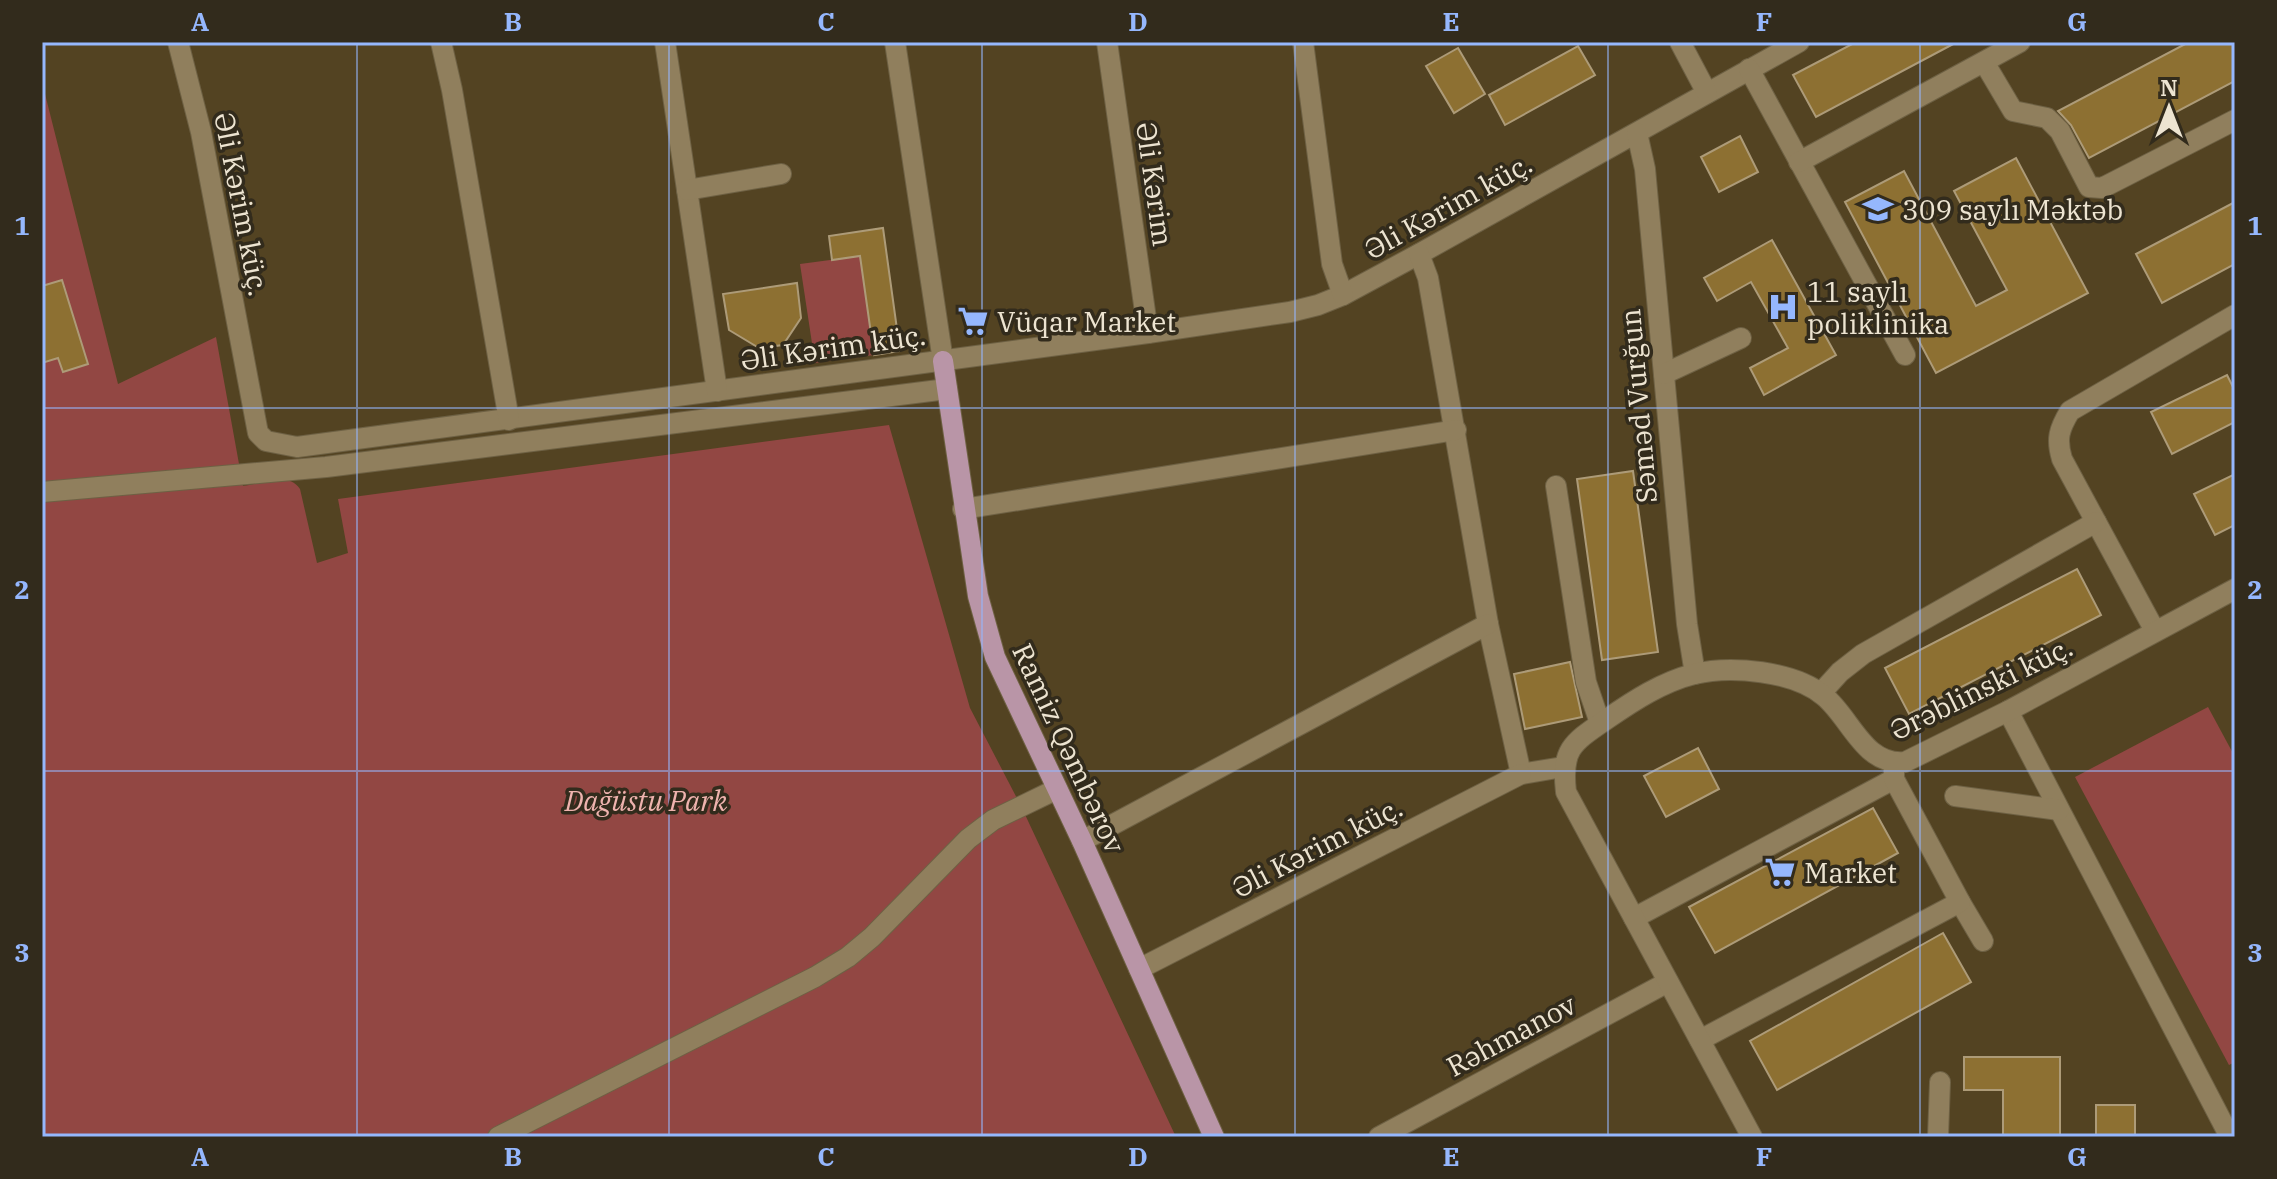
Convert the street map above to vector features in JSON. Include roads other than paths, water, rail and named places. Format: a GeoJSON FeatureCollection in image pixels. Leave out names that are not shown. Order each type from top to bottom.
{"type":"FeatureCollection","features":[{"type":"Feature","properties":{"kind":"main road","name":"Ramiz Qəmbərov"},"geometry":{"type":"LineString","coordinates":[[943,361],[963,509],[987,635],[1009,690],[1082,841],[1214,1137]]}},
{"type":"Feature","properties":{"kind":"street","name":"Əli Kərim küç."},"geometry":{"type":"LineString","coordinates":[[178,42],[201,132],[258,433],[266,441],[279,445],[313,446],[1290,312],[1343,295],[1799,42]]}},
{"type":"Feature","properties":{"kind":"street"},"geometry":{"type":"LineString","coordinates":[[441,42],[509,420]]}},
{"type":"Feature","properties":{"kind":"street"},"geometry":{"type":"LineString","coordinates":[[665,42],[717,391]]}},
{"type":"Feature","properties":{"kind":"street"},"geometry":{"type":"LineString","coordinates":[[895,42],[943,361]]}},
{"type":"Feature","properties":{"kind":"street","name":"Əli Kərim"},"geometry":{"type":"LineString","coordinates":[[1107,42],[1148,333]]}},
{"type":"Feature","properties":{"kind":"street"},"geometry":{"type":"LineString","coordinates":[[1303,42],[1332,264],[1343,295]]}},
{"type":"Feature","properties":{"kind":"street"},"geometry":{"type":"LineString","coordinates":[[1680,42],[1707,93]]}},
{"type":"Feature","properties":{"kind":"street"},"geometry":{"type":"LineString","coordinates":[[1799,162],[2020,42]]}},
{"type":"Feature","properties":{"kind":"street"},"geometry":{"type":"LineString","coordinates":[[1984,62],[2013,111],[2047,118],[2060,131],[2089,187],[2102,188],[2235,120]]}},
{"type":"Feature","properties":{"kind":"street"},"geometry":{"type":"LineString","coordinates":[[1749,69],[1905,355]]}},
{"type":"Feature","properties":{"kind":"street","name":"Səməd Vurğun"},"geometry":{"type":"LineString","coordinates":[[1637,133],[1645,169],[1687,624],[1695,674]]}},
{"type":"Feature","properties":{"kind":"street"},"geometry":{"type":"LineString","coordinates":[[687,190],[781,174]]}},
{"type":"Feature","properties":{"kind":"street"},"geometry":{"type":"LineString","coordinates":[[1419,254],[1428,278],[1488,624],[1521,774]]}},
{"type":"Feature","properties":{"kind":"street"},"geometry":{"type":"LineString","coordinates":[[2155,631],[2062,459],[2057,441],[2061,425],[2070,411],[2235,315]]}},
{"type":"Feature","properties":{"kind":"street"},"geometry":{"type":"LineString","coordinates":[[1664,374],[1741,338]]}},
{"type":"Feature","properties":{"kind":"street"},"geometry":{"type":"LineString","coordinates":[[42,492],[240,476],[947,389]]}},
{"type":"Feature","properties":{"kind":"street"},"geometry":{"type":"LineString","coordinates":[[963,509],[1456,430]]}},
{"type":"Feature","properties":{"kind":"street"},"geometry":{"type":"LineString","coordinates":[[1556,486],[1586,682],[1600,723]]}},
{"type":"Feature","properties":{"kind":"street"},"geometry":{"type":"LineString","coordinates":[[1821,693],[1840,672],[1863,654],[2096,522]]}},
{"type":"Feature","properties":{"kind":"street","name":"Ərəblinski küç."},"geometry":{"type":"LineString","coordinates":[[1563,767],[1568,752],[1579,740],[1632,701],[1662,686],[1695,674],[1769,673],[1806,683],[1821,693],[1872,754],[1894,771],[2235,589]]}},
{"type":"Feature","properties":{"kind":"street"},"geometry":{"type":"LineString","coordinates":[[1082,841],[1488,624]]}},
{"type":"Feature","properties":{"kind":"street"},"geometry":{"type":"LineString","coordinates":[[2008,711],[2230,1137]]}},
{"type":"Feature","properties":{"kind":"street","name":"Əli Kərim küç."},"geometry":{"type":"LineString","coordinates":[[1139,969],[1521,774],[1563,767]]}},
{"type":"Feature","properties":{"kind":"street"},"geometry":{"type":"LineString","coordinates":[[1563,767],[1566,792],[1752,1137]]}},
{"type":"Feature","properties":{"kind":"street"},"geometry":{"type":"LineString","coordinates":[[1634,918],[1894,771],[1983,941]]}},
{"type":"Feature","properties":{"kind":"street"},"geometry":{"type":"LineString","coordinates":[[498,1137],[815,977],[848,957],[872,937],[968,839],[993,820],[1057,789]]}},
{"type":"Feature","properties":{"kind":"street"},"geometry":{"type":"LineString","coordinates":[[1955,796],[2059,810]]}},
{"type":"Feature","properties":{"kind":"street"},"geometry":{"type":"LineString","coordinates":[[1700,1040],[1960,902]]}},
{"type":"Feature","properties":{"kind":"street","name":"Rəhmanov"},"geometry":{"type":"LineString","coordinates":[[1379,1137],[1668,982]]}},
{"type":"Feature","properties":{"kind":"street"},"geometry":{"type":"LineString","coordinates":[[1938,1137],[1940,1082]]}},
{"type":"Feature","properties":{"kind":"place","name":"309 saylı Məktəb"},"geometry":{"type":"Point","coordinates":[1878,209]}},
{"type":"Feature","properties":{"kind":"place","name":"11 saylı poliklinika"},"geometry":{"type":"Point","coordinates":[1783,307]}},
{"type":"Feature","properties":{"kind":"place","name":"Vüqar Market"},"geometry":{"type":"Point","coordinates":[973,321]}},
{"type":"Feature","properties":{"kind":"place","name":"Market"},"geometry":{"type":"Point","coordinates":[1780,872]}},
{"type":"Feature","properties":{"kind":"park label","name":"Dağüstu Park"},"geometry":{"type":"Point","coordinates":[646,800]}}]}
